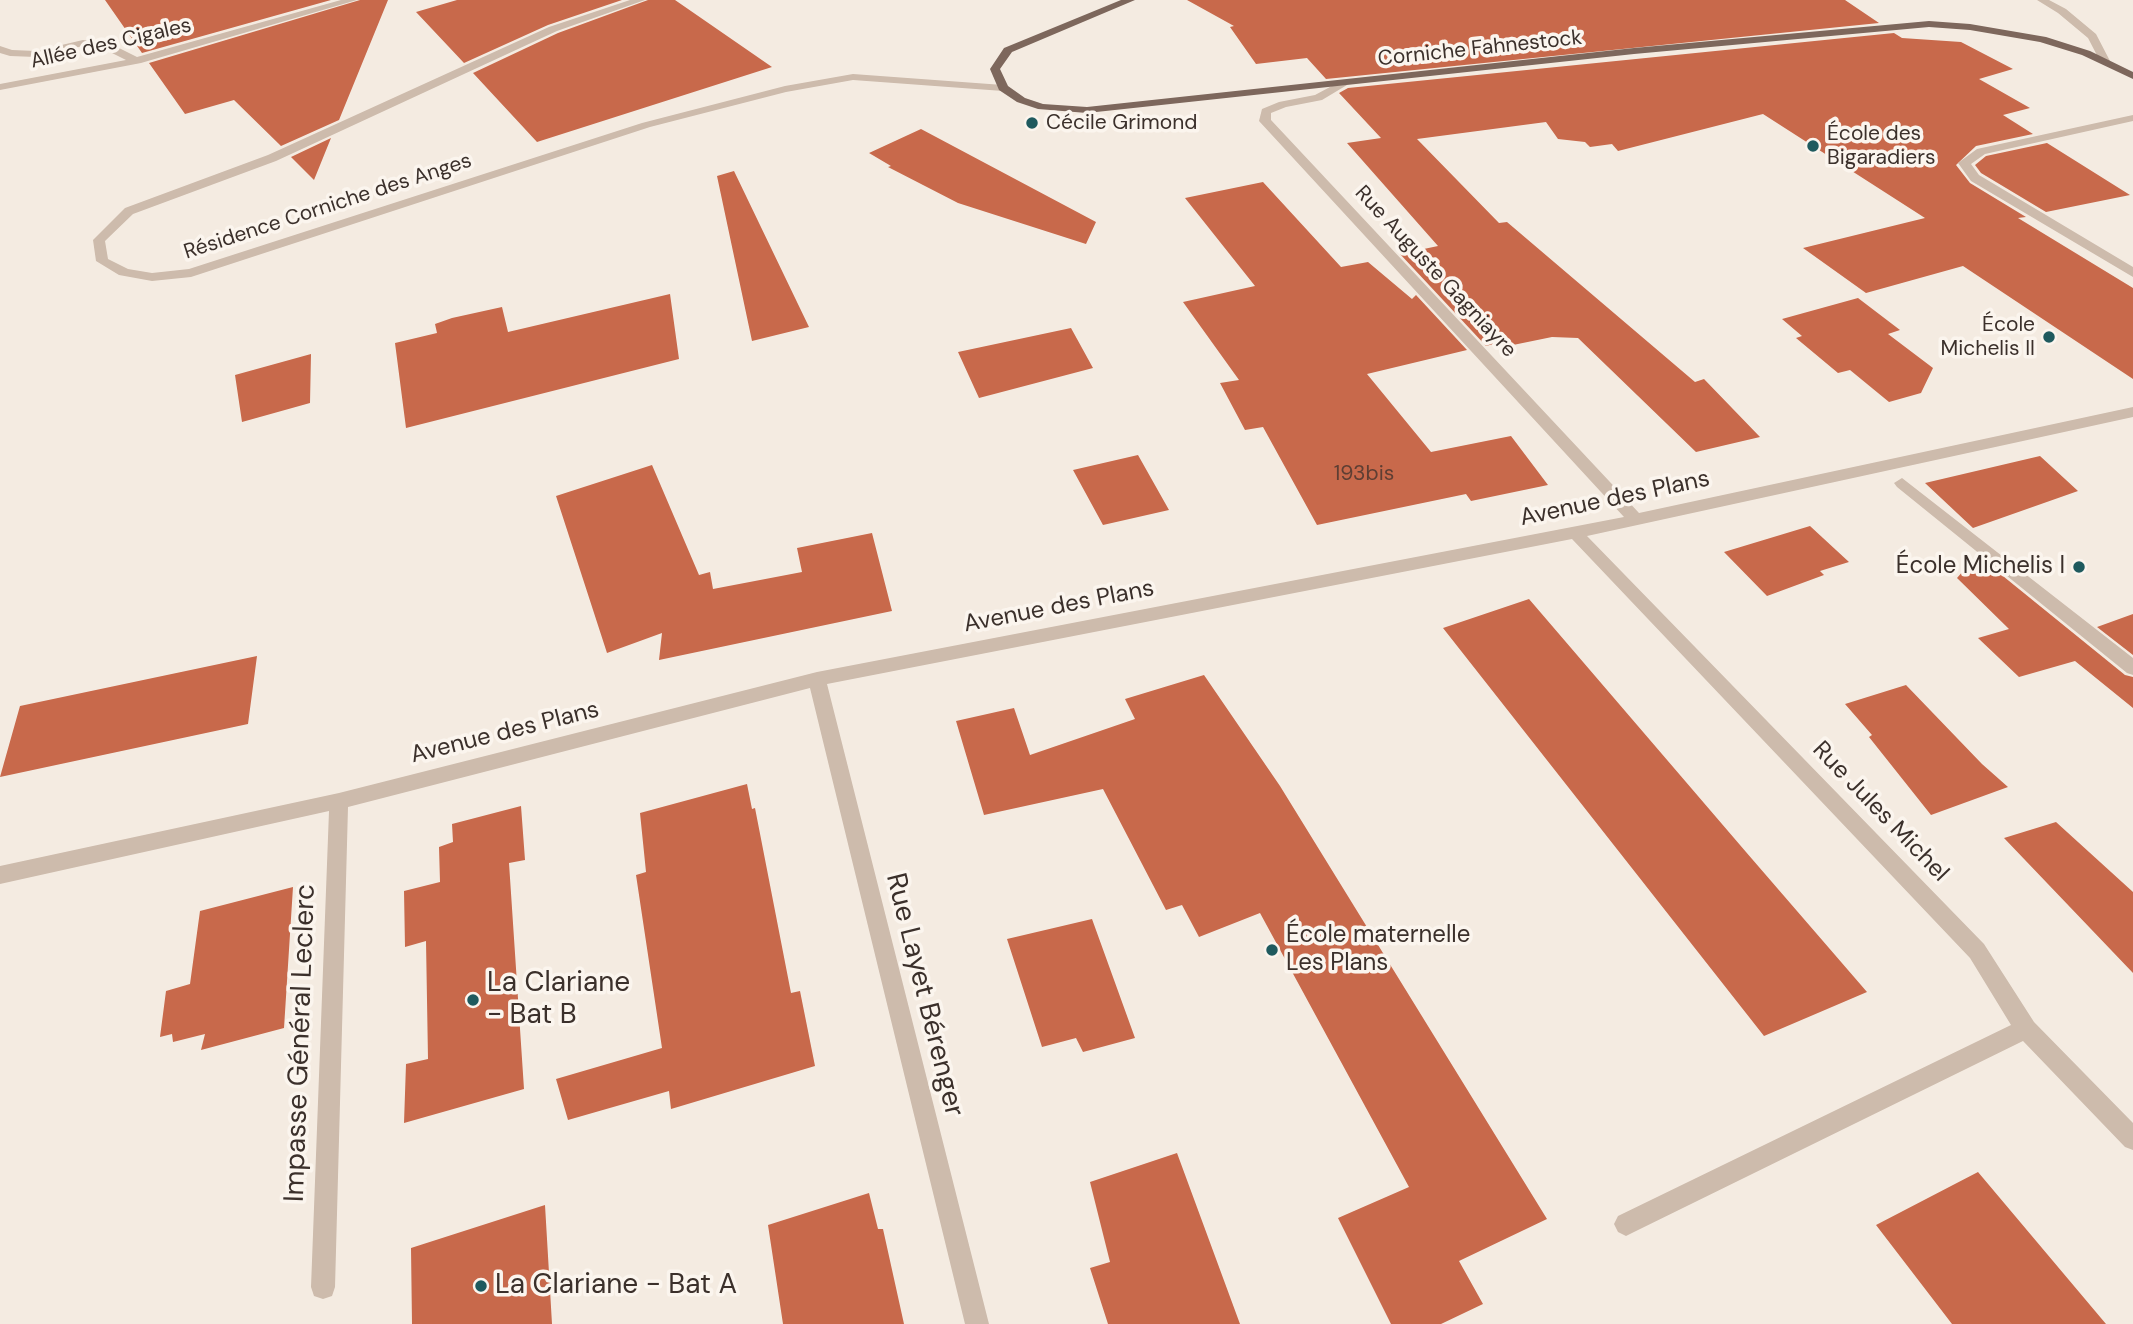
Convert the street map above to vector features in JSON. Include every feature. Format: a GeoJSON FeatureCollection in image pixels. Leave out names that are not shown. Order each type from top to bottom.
{"type":"FeatureCollection","features":[{"type":"Feature","properties":{"kind":"main road"},"geometry":{"type":"LineString","coordinates":[[1003,88],[995,69],[1008,50],[1130,0]]}},
{"type":"Feature","properties":{"kind":"main road","name":"Corniche Fahnestock"},"geometry":{"type":"LineString","coordinates":[[1003,88],[1021,100],[1042,107],[1073,110],[1908,25],[1948,25],[2021,34],[2068,46],[2133,76]]}},
{"type":"Feature","properties":{"kind":"street","name":"Allée des Cigales"},"geometry":{"type":"LineString","coordinates":[[0,88],[137,61],[328,3],[352,0]]}},
{"type":"Feature","properties":{"kind":"street","name":"Résidence Corniche des Anges"},"geometry":{"type":"LineString","coordinates":[[640,0],[554,29],[272,158],[129,211],[99,240],[102,261],[124,272],[152,277],[191,273],[646,125],[785,89],[853,77],[1003,88]]}},
{"type":"Feature","properties":{"kind":"street"},"geometry":{"type":"LineString","coordinates":[[2042,0],[2062,11],[2092,36],[2105,61]]}},
{"type":"Feature","properties":{"kind":"street"},"geometry":{"type":"LineString","coordinates":[[0,49],[10,53],[36,54],[83,43],[107,46],[137,61]]}},
{"type":"Feature","properties":{"kind":"street","name":"Rue Auguste Gagniayre"},"geometry":{"type":"LineString","coordinates":[[1343,83],[1318,98],[1283,104],[1266,111],[1265,121],[1637,521]]}},
{"type":"Feature","properties":{"kind":"street"},"geometry":{"type":"LineString","coordinates":[[2133,118],[1981,152],[1964,163],[1975,178],[2133,273]]}},
{"type":"Feature","properties":{"kind":"street","name":"Avenue des Plans"},"geometry":{"type":"LineString","coordinates":[[0,875],[339,801],[817,678],[1575,534],[2133,412]]}},
{"type":"Feature","properties":{"kind":"street"},"geometry":{"type":"LineString","coordinates":[[1902,483],[2133,668]]}},
{"type":"Feature","properties":{"kind":"street","name":"Rue Jules Michel"},"geometry":{"type":"LineString","coordinates":[[1575,534],[1976,951],[2026,1030],[2133,1139]]}},
{"type":"Feature","properties":{"kind":"street","name":"Rue Layet Bérenger"},"geometry":{"type":"LineString","coordinates":[[817,678],[977,1324]]}},
{"type":"Feature","properties":{"kind":"street","name":"Impasse Général Leclerc"},"geometry":{"type":"LineString","coordinates":[[323,1287],[339,801]]}},
{"type":"Feature","properties":{"kind":"street"},"geometry":{"type":"LineString","coordinates":[[1626,1224],[2026,1030]]}},
{"type":"Feature","properties":{"kind":"building"},"geometry":{"type":"Polygon","coordinates":[[[105,0],[331,0],[142,53],[105,0]]]}},
{"type":"Feature","properties":{"kind":"building"},"geometry":{"type":"Polygon","coordinates":[[[360,0],[388,0],[339,120],[281,146],[234,100],[185,114],[149,63],[360,0]]]}},
{"type":"Feature","properties":{"kind":"building"},"geometry":{"type":"Polygon","coordinates":[[[457,0],[622,0],[548,25],[464,63],[416,12],[457,0]]]}},
{"type":"Feature","properties":{"kind":"building"},"geometry":{"type":"Polygon","coordinates":[[[648,0],[675,0],[772,67],[537,142],[473,73],[558,33],[648,0]]]}},
{"type":"Feature","properties":{"kind":"building"},"geometry":{"type":"Polygon","coordinates":[[[1187,0],[1845,0],[1879,23],[1326,79],[1307,58],[1256,64],[1230,27],[1234,26],[1187,0]]]}},
{"type":"Feature","properties":{"kind":"building"},"geometry":{"type":"Polygon","coordinates":[[[1894,33],[1902,38],[1961,42],[2013,69],[1979,79],[2030,108],[2003,115],[2033,134],[1976,146],[1956,165],[1970,183],[2026,217],[2018,218],[2133,288],[2133,379],[1963,266],[1866,293],[1803,248],[1925,218],[1763,114],[1618,151],[1612,144],[1590,147],[1585,142],[1558,139],[1546,122],[1417,139],[1499,223],[1507,222],[1695,382],[1704,379],[1760,437],[1696,452],[1578,338],[1552,337],[1513,345],[1508,340],[1486,346],[1400,254],[1438,246],[1347,143],[1381,138],[1339,93],[1348,88],[1894,33]]]}},
{"type":"Feature","properties":{"kind":"building"},"geometry":{"type":"Polygon","coordinates":[[[921,129],[1096,222],[1086,244],[958,203],[888,167],[891,166],[869,153],[921,129]]]}},
{"type":"Feature","properties":{"kind":"building"},"geometry":{"type":"Polygon","coordinates":[[[331,138],[314,180],[291,157],[331,138]]]}},
{"type":"Feature","properties":{"kind":"building"},"geometry":{"type":"Polygon","coordinates":[[[2047,143],[2130,195],[2046,212],[1981,173],[1975,165],[1986,156],[2047,143]]]}},
{"type":"Feature","properties":{"kind":"building"},"geometry":{"type":"Polygon","coordinates":[[[734,171],[809,327],[752,341],[717,176],[734,171]]]}},
{"type":"Feature","properties":{"kind":"building"},"geometry":{"type":"Polygon","coordinates":[[[1263,182],[1341,267],[1368,262],[1412,299],[1416,295],[1467,350],[1367,374],[1431,452],[1511,436],[1548,485],[1471,501],[1466,494],[1317,525],[1263,427],[1245,430],[1220,383],[1239,380],[1183,302],[1255,286],[1185,198],[1263,182]]]}},
{"type":"Feature","properties":{"kind":"building"},"geometry":{"type":"Polygon","coordinates":[[[670,294],[679,359],[406,428],[395,343],[437,333],[435,324],[452,318],[502,307],[508,332],[670,294]]]}},
{"type":"Feature","properties":{"kind":"building"},"geometry":{"type":"Polygon","coordinates":[[[1858,298],[1900,330],[1888,334],[1933,368],[1921,393],[1889,402],[1850,370],[1838,373],[1796,338],[1802,336],[1782,319],[1858,298]]]}},
{"type":"Feature","properties":{"kind":"building"},"geometry":{"type":"Polygon","coordinates":[[[1071,328],[1093,368],[979,398],[958,352],[1071,328]]]}},
{"type":"Feature","properties":{"kind":"building"},"geometry":{"type":"Polygon","coordinates":[[[311,354],[310,403],[242,422],[235,375],[311,354]]]}},
{"type":"Feature","properties":{"kind":"building"},"geometry":{"type":"Polygon","coordinates":[[[1138,455],[1169,510],[1103,525],[1073,470],[1138,455]]]}},
{"type":"Feature","properties":{"kind":"building"},"geometry":{"type":"Polygon","coordinates":[[[2040,456],[2078,491],[1973,528],[1925,483],[2040,456]]]}},
{"type":"Feature","properties":{"kind":"building"},"geometry":{"type":"Polygon","coordinates":[[[652,465],[699,575],[710,572],[713,589],[802,572],[797,548],[872,533],[892,611],[659,660],[662,633],[607,653],[556,496],[652,465]]]}},
{"type":"Feature","properties":{"kind":"building"},"geometry":{"type":"Polygon","coordinates":[[[1810,526],[1849,562],[1820,571],[1824,575],[1767,596],[1724,552],[1810,526]]]}},
{"type":"Feature","properties":{"kind":"building"},"geometry":{"type":"Polygon","coordinates":[[[1977,555],[2125,675],[2133,677],[2133,708],[2075,661],[2019,677],[1978,638],[2009,629],[1957,578],[1977,555]]]}},
{"type":"Feature","properties":{"kind":"building"},"geometry":{"type":"Polygon","coordinates":[[[1529,599],[1867,992],[1764,1036],[1443,628],[1529,599]]]}},
{"type":"Feature","properties":{"kind":"building"},"geometry":{"type":"Polygon","coordinates":[[[2133,614],[2133,655],[2097,627],[2133,614]]]}},
{"type":"Feature","properties":{"kind":"building"},"geometry":{"type":"Polygon","coordinates":[[[257,656],[248,724],[0,777],[20,706],[257,656]]]}},
{"type":"Feature","properties":{"kind":"building"},"geometry":{"type":"Polygon","coordinates":[[[1204,675],[1280,786],[1547,1219],[1459,1261],[1483,1304],[1441,1324],[1391,1324],[1338,1218],[1409,1187],[1260,913],[1199,937],[1182,905],[1166,910],[1103,789],[984,815],[956,721],[1014,708],[1030,755],[1135,719],[1125,699],[1204,675]]]}},
{"type":"Feature","properties":{"kind":"building"},"geometry":{"type":"Polygon","coordinates":[[[1906,685],[1982,764],[2008,787],[1931,815],[1869,737],[1872,735],[1845,704],[1906,685]]]}},
{"type":"Feature","properties":{"kind":"building"},"geometry":{"type":"Polygon","coordinates":[[[747,784],[752,809],[755,808],[791,993],[800,991],[815,1066],[671,1109],[669,1091],[568,1120],[556,1079],[662,1048],[636,875],[646,872],[640,813],[747,784]]]}},
{"type":"Feature","properties":{"kind":"building","name":"La Clariane - Bat B"},"geometry":{"type":"Polygon","coordinates":[[[521,806],[525,860],[509,863],[524,1089],[404,1123],[406,1064],[428,1059],[426,941],[405,947],[404,891],[440,882],[439,847],[453,842],[452,824],[521,806]]]}},
{"type":"Feature","properties":{"kind":"building"},"geometry":{"type":"Polygon","coordinates":[[[2056,822],[2133,892],[2133,973],[2004,838],[2056,822]]]}},
{"type":"Feature","properties":{"kind":"building"},"geometry":{"type":"Polygon","coordinates":[[[293,887],[284,1028],[201,1050],[205,1034],[173,1042],[172,1034],[160,1037],[166,991],[190,984],[200,911],[293,887]]]}},
{"type":"Feature","properties":{"kind":"building"},"geometry":{"type":"Polygon","coordinates":[[[1092,919],[1135,1038],[1083,1052],[1076,1038],[1042,1047],[1007,939],[1092,919]]]}},
{"type":"Feature","properties":{"kind":"building"},"geometry":{"type":"Polygon","coordinates":[[[1177,1153],[1240,1324],[1108,1324],[1090,1268],[1110,1262],[1090,1182],[1177,1153]]]}},
{"type":"Feature","properties":{"kind":"building"},"geometry":{"type":"Polygon","coordinates":[[[1978,1172],[2106,1324],[1952,1324],[1876,1225],[1978,1172]]]}},
{"type":"Feature","properties":{"kind":"building"},"geometry":{"type":"Polygon","coordinates":[[[869,1193],[878,1229],[883,1229],[904,1324],[783,1324],[768,1225],[869,1193]]]}},
{"type":"Feature","properties":{"kind":"building","name":"La Clariane - Bat A"},"geometry":{"type":"Polygon","coordinates":[[[545,1205],[552,1324],[412,1324],[411,1248],[545,1205]]]}},
{"type":"Feature","properties":{"kind":"place","name":"Cécile Grimond"},"geometry":{"type":"Point","coordinates":[1032,123]}},
{"type":"Feature","properties":{"kind":"place","name":"École des Bigaradiers"},"geometry":{"type":"Point","coordinates":[1813,146]}},
{"type":"Feature","properties":{"kind":"place","name":"École Michelis II"},"geometry":{"type":"Point","coordinates":[2049,337]}},
{"type":"Feature","properties":{"kind":"place","name":"École Michelis I"},"geometry":{"type":"Point","coordinates":[2079,567]}},
{"type":"Feature","properties":{"kind":"place","name":"École maternelle Les Plans"},"geometry":{"type":"Point","coordinates":[1272,950]}},
{"type":"Feature","properties":{"kind":"place","name":"La Clariane - Bat B"},"geometry":{"type":"Point","coordinates":[473,1000]}},
{"type":"Feature","properties":{"kind":"place","name":"La Clariane - Bat A"},"geometry":{"type":"Point","coordinates":[481,1286]}}]}
